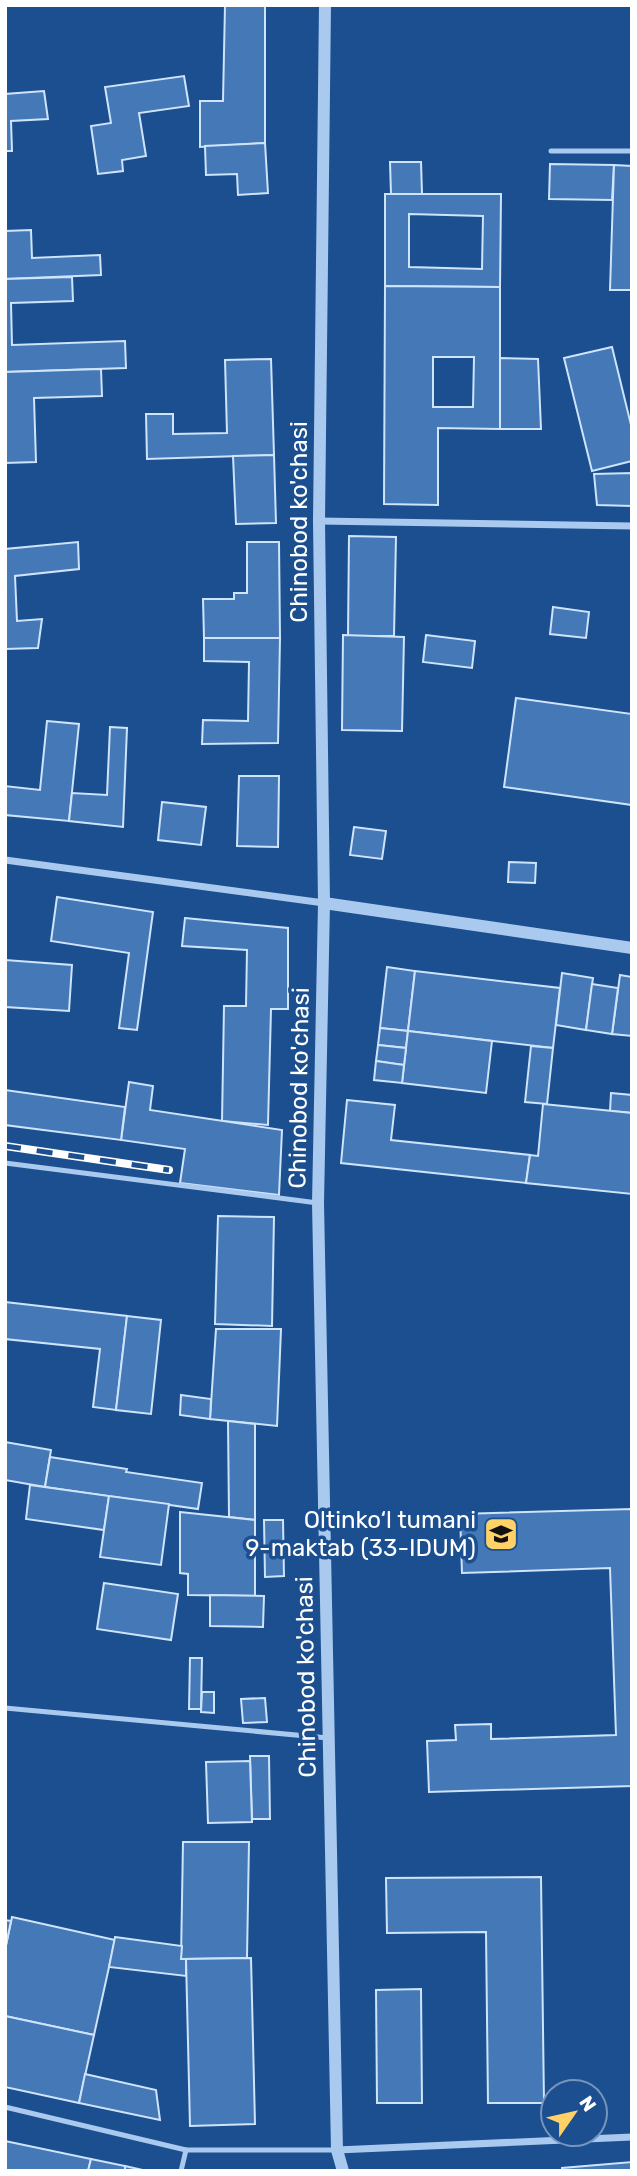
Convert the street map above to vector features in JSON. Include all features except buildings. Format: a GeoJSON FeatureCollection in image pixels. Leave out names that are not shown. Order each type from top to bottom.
{"type":"FeatureCollection","features":[{"type":"Feature","properties":{"kind":"street","name":"Chinobod ko'chasi"},"geometry":{"type":"LineString","coordinates":[[325,5],[319,521],[324,903],[318,1203],[337,2150],[343,2171]]}},
{"type":"Feature","properties":{"kind":"street"},"geometry":{"type":"LineString","coordinates":[[319,521],[632,526]]}},
{"type":"Feature","properties":{"kind":"street"},"geometry":{"type":"LineString","coordinates":[[5,860],[632,948]]}},
{"type":"Feature","properties":{"kind":"street"},"geometry":{"type":"LineString","coordinates":[[337,2150],[632,2137]]}},
{"type":"Feature","properties":{"kind":"lane"},"geometry":{"type":"LineString","coordinates":[[551,151],[632,151]]}},
{"type":"Feature","properties":{"kind":"lane"},"geometry":{"type":"LineString","coordinates":[[5,1163],[318,1203]]}},
{"type":"Feature","properties":{"kind":"lane"},"geometry":{"type":"LineString","coordinates":[[5,1708],[328,1738]]}},
{"type":"Feature","properties":{"kind":"lane"},"geometry":{"type":"LineString","coordinates":[[5,2107],[186,2150],[337,2150]]}},
{"type":"Feature","properties":{"kind":"lane"},"geometry":{"type":"LineString","coordinates":[[181,2171],[186,2150]]}},
{"type":"Feature","properties":{"kind":"railway"},"geometry":{"type":"LineString","coordinates":[[5,1146],[169,1170]]}},
{"type":"Feature","properties":{"kind":"place","name":"Oltinko‘l tumani 9-maktab (33-IDUM)"},"geometry":{"type":"Point","coordinates":[501,1534]}}]}
